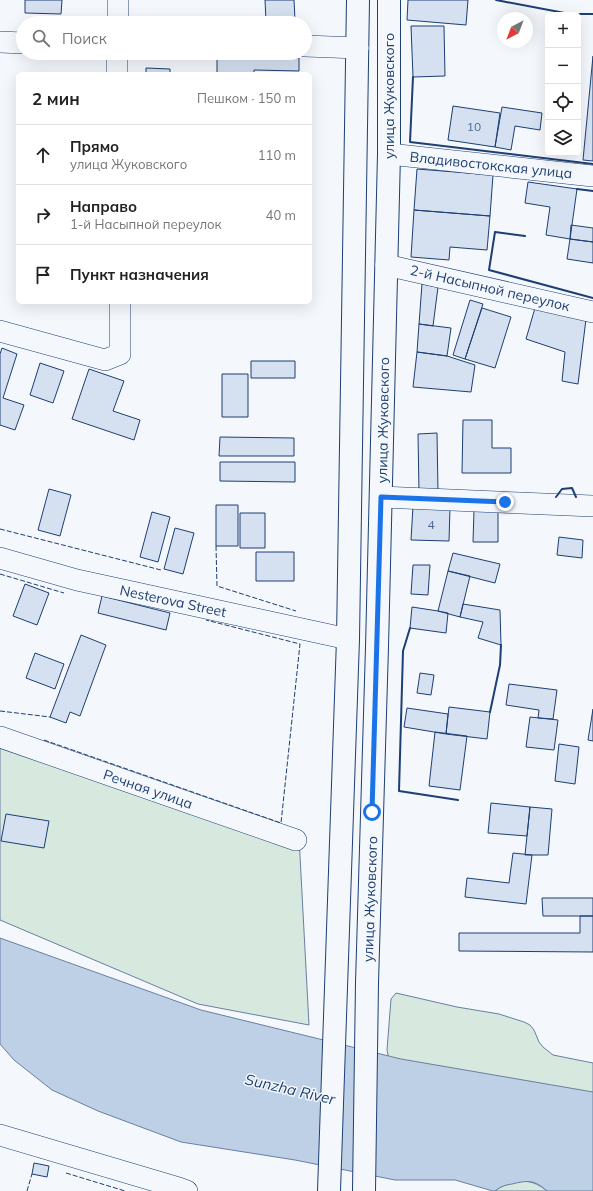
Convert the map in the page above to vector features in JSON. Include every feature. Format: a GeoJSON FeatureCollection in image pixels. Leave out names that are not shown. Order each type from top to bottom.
{"type":"FeatureCollection","features":[{"type":"Feature","properties":{"kind":"main road"},"geometry":{"type":"LineString","coordinates":[[330,1190],[348,639],[358,0]]}},
{"type":"Feature","properties":{"kind":"main road","name":"улица Жуковского"},"geometry":{"type":"LineString","coordinates":[[364,1189],[367,983],[378,647],[389,154],[389,0]]}},
{"type":"Feature","properties":{"kind":"street"},"geometry":{"type":"LineString","coordinates":[[118,0],[118,16]]}},
{"type":"Feature","properties":{"kind":"street"},"geometry":{"type":"LineString","coordinates":[[0,42],[16,43]]}},
{"type":"Feature","properties":{"kind":"street"},"geometry":{"type":"LineString","coordinates":[[312,46],[358,48]]}},
{"type":"Feature","properties":{"kind":"street"},"geometry":{"type":"LineString","coordinates":[[117,60],[117,72]]}},
{"type":"Feature","properties":{"kind":"street","name":"Владивостокская улица"},"geometry":{"type":"LineString","coordinates":[[389,154],[593,176]]}},
{"type":"Feature","properties":{"kind":"street","name":"2-й Насыпной переулок"},"geometry":{"type":"LineString","coordinates":[[386,265],[593,312]]}},
{"type":"Feature","properties":{"kind":"street"},"geometry":{"type":"LineString","coordinates":[[0,331],[106,360],[120,354],[120,304]]}},
{"type":"Feature","properties":{"kind":"street"},"geometry":{"type":"LineString","coordinates":[[381,497],[593,506]]}},
{"type":"Feature","properties":{"kind":"street","name":"Nesterova Street"},"geometry":{"type":"LineString","coordinates":[[0,558],[77,580],[348,639]]}},
{"type":"Feature","properties":{"kind":"street","name":"Речная улица"},"geometry":{"type":"LineString","coordinates":[[0,737],[296,840]]}},
{"type":"Feature","properties":{"kind":"street"},"geometry":{"type":"LineString","coordinates":[[0,1135],[187,1191]]}},
{"type":"Feature","properties":{"kind":"shaded area"},"geometry":{"type":"Polygon","coordinates":[[[0,744],[299,837],[309,1025],[198,1004],[0,920],[0,744]]]}},
{"type":"Feature","properties":{"kind":"shaded area"},"geometry":{"type":"Polygon","coordinates":[[[396,993],[457,1007],[499,1014],[530,1025],[539,1042],[553,1055],[593,1063],[593,1101],[389,1059],[387,1050],[391,999],[396,993]]]}},
{"type":"Feature","properties":{"kind":"shaded area"},"geometry":{"type":"Polygon","coordinates":[[[524,1181],[536,1184],[547,1191],[495,1191],[505,1185],[524,1181]]]}},
{"type":"Feature","properties":{"kind":"water","name":"Sunzha River"},"geometry":{"type":"Polygon","coordinates":[[[0,938],[201,1010],[401,1059],[593,1092],[593,1191],[547,1191],[535,1183],[527,1182],[506,1185],[493,1191],[455,1180],[395,1180],[295,1160],[181,1142],[98,1111],[52,1090],[14,1060],[0,1044],[0,938]]]}},
{"type":"Feature","properties":{"kind":"building"},"geometry":{"type":"Polygon","coordinates":[[[25,0],[62,0],[61,14],[25,13],[25,0]]]}},
{"type":"Feature","properties":{"kind":"building"},"geometry":{"type":"Polygon","coordinates":[[[265,0],[294,0],[295,16],[266,16],[265,0]]]}},
{"type":"Feature","properties":{"kind":"building"},"geometry":{"type":"Polygon","coordinates":[[[408,0],[468,0],[466,25],[407,20],[408,0]]]}},
{"type":"Feature","properties":{"kind":"building"},"geometry":{"type":"Polygon","coordinates":[[[411,26],[444,26],[445,76],[413,77],[411,26]]]}},
{"type":"Feature","properties":{"kind":"building"},"geometry":{"type":"Polygon","coordinates":[[[593,56],[593,161],[583,160],[593,56]]]}},
{"type":"Feature","properties":{"kind":"building"},"geometry":{"type":"Polygon","coordinates":[[[217,60],[299,60],[299,71],[254,70],[254,72],[217,72],[217,60]]]}},
{"type":"Feature","properties":{"kind":"building"},"geometry":{"type":"Polygon","coordinates":[[[146,68],[170,69],[170,72],[146,72],[146,68]]]}},
{"type":"Feature","properties":{"kind":"building"},"geometry":{"type":"Polygon","coordinates":[[[453,106],[500,113],[495,147],[448,140],[453,106]]]}},
{"type":"Feature","properties":{"kind":"building"},"geometry":{"type":"Polygon","coordinates":[[[502,107],[542,113],[540,130],[515,126],[511,150],[495,147],[502,107]]]}},
{"type":"Feature","properties":{"kind":"building"},"geometry":{"type":"Polygon","coordinates":[[[417,169],[493,175],[490,216],[414,210],[417,169]]]}},
{"type":"Feature","properties":{"kind":"building"},"geometry":{"type":"Polygon","coordinates":[[[528,182],[577,189],[570,239],[546,235],[550,207],[525,203],[528,182]]]}},
{"type":"Feature","properties":{"kind":"building"},"geometry":{"type":"Polygon","coordinates":[[[414,210],[490,216],[487,250],[450,247],[449,260],[411,257],[414,210]]]}},
{"type":"Feature","properties":{"kind":"building"},"geometry":{"type":"Polygon","coordinates":[[[571,225],[593,228],[593,242],[570,239],[571,225]]]}},
{"type":"Feature","properties":{"kind":"building"},"geometry":{"type":"Polygon","coordinates":[[[570,239],[593,242],[593,263],[567,259],[570,239]]]}},
{"type":"Feature","properties":{"kind":"building"},"geometry":{"type":"Polygon","coordinates":[[[422,284],[438,287],[433,326],[419,324],[422,284]]]}},
{"type":"Feature","properties":{"kind":"building"},"geometry":{"type":"Polygon","coordinates":[[[470,300],[483,304],[465,359],[453,355],[470,300]]]}},
{"type":"Feature","properties":{"kind":"building"},"geometry":{"type":"Polygon","coordinates":[[[482,308],[511,317],[495,368],[465,359],[482,308]]]}},
{"type":"Feature","properties":{"kind":"building"},"geometry":{"type":"Polygon","coordinates":[[[535,308],[586,319],[578,384],[562,381],[565,352],[526,339],[535,308]]]}},
{"type":"Feature","properties":{"kind":"building"},"geometry":{"type":"Polygon","coordinates":[[[419,324],[451,328],[447,356],[417,352],[419,324]]]}},
{"type":"Feature","properties":{"kind":"building"},"geometry":{"type":"Polygon","coordinates":[[[2,348],[17,354],[3,398],[24,405],[15,430],[0,425],[0,354],[2,348]]]}},
{"type":"Feature","properties":{"kind":"building"},"geometry":{"type":"Polygon","coordinates":[[[417,352],[447,356],[475,365],[471,392],[413,387],[417,352]]]}},
{"type":"Feature","properties":{"kind":"building"},"geometry":{"type":"Polygon","coordinates":[[[251,361],[295,361],[295,378],[251,378],[251,361]]]}},
{"type":"Feature","properties":{"kind":"building"},"geometry":{"type":"Polygon","coordinates":[[[40,363],[64,371],[53,403],[30,395],[40,363]]]}},
{"type":"Feature","properties":{"kind":"building"},"geometry":{"type":"Polygon","coordinates":[[[89,369],[124,381],[113,411],[140,420],[134,440],[72,419],[89,369]]]}},
{"type":"Feature","properties":{"kind":"building"},"geometry":{"type":"Polygon","coordinates":[[[222,374],[248,374],[248,417],[222,417],[222,374]]]}},
{"type":"Feature","properties":{"kind":"building"},"geometry":{"type":"Polygon","coordinates":[[[463,420],[492,420],[492,448],[511,448],[511,473],[462,473],[463,420]]]}},
{"type":"Feature","properties":{"kind":"building"},"geometry":{"type":"Polygon","coordinates":[[[437,433],[438,492],[419,492],[418,434],[437,433]]]}},
{"type":"Feature","properties":{"kind":"building"},"geometry":{"type":"Polygon","coordinates":[[[220,437],[294,438],[294,456],[219,456],[220,437]]]}},
{"type":"Feature","properties":{"kind":"building"},"geometry":{"type":"Polygon","coordinates":[[[220,462],[295,462],[295,482],[220,481],[220,462]]]}},
{"type":"Feature","properties":{"kind":"building"},"geometry":{"type":"Polygon","coordinates":[[[49,489],[71,495],[60,536],[38,530],[49,489]]]}},
{"type":"Feature","properties":{"kind":"building"},"geometry":{"type":"Polygon","coordinates":[[[216,505],[238,505],[238,546],[216,546],[216,505]]]}},
{"type":"Feature","properties":{"kind":"building"},"geometry":{"type":"Polygon","coordinates":[[[413,506],[450,508],[449,541],[411,540],[413,506]]]}},
{"type":"Feature","properties":{"kind":"building"},"geometry":{"type":"Polygon","coordinates":[[[474,510],[498,511],[498,542],[473,542],[474,510]]]}},
{"type":"Feature","properties":{"kind":"building"},"geometry":{"type":"Polygon","coordinates":[[[152,512],[170,517],[158,562],[140,557],[152,512]]]}},
{"type":"Feature","properties":{"kind":"building"},"geometry":{"type":"Polygon","coordinates":[[[240,513],[265,513],[265,548],[240,548],[240,513]]]}},
{"type":"Feature","properties":{"kind":"building"},"geometry":{"type":"Polygon","coordinates":[[[175,528],[194,533],[183,574],[164,569],[175,528]]]}},
{"type":"Feature","properties":{"kind":"building"},"geometry":{"type":"Polygon","coordinates":[[[559,537],[583,540],[582,558],[557,555],[559,537]]]}},
{"type":"Feature","properties":{"kind":"building"},"geometry":{"type":"Polygon","coordinates":[[[256,552],[294,552],[294,581],[256,581],[256,552]]]}},
{"type":"Feature","properties":{"kind":"building"},"geometry":{"type":"Polygon","coordinates":[[[453,553],[500,564],[495,583],[448,571],[453,553]]]}},
{"type":"Feature","properties":{"kind":"building"},"geometry":{"type":"Polygon","coordinates":[[[413,565],[430,565],[428,595],[411,594],[413,565]]]}},
{"type":"Feature","properties":{"kind":"building"},"geometry":{"type":"Polygon","coordinates":[[[448,571],[470,576],[460,617],[438,611],[448,571]]]}},
{"type":"Feature","properties":{"kind":"building"},"geometry":{"type":"Polygon","coordinates":[[[25,584],[49,593],[37,625],[13,616],[25,584]]]}},
{"type":"Feature","properties":{"kind":"building"},"geometry":{"type":"Polygon","coordinates":[[[102,596],[170,613],[166,630],[98,613],[102,596]]]}},
{"type":"Feature","properties":{"kind":"building"},"geometry":{"type":"Polygon","coordinates":[[[463,604],[500,610],[501,645],[478,638],[483,622],[460,617],[463,604]]]}},
{"type":"Feature","properties":{"kind":"building"},"geometry":{"type":"Polygon","coordinates":[[[412,607],[448,613],[446,633],[410,628],[412,607]]]}},
{"type":"Feature","properties":{"kind":"building"},"geometry":{"type":"Polygon","coordinates":[[[81,635],[106,645],[80,716],[70,712],[66,723],[50,717],[81,635]]]}},
{"type":"Feature","properties":{"kind":"building"},"geometry":{"type":"Polygon","coordinates":[[[35,653],[64,664],[55,689],[26,678],[35,653]]]}},
{"type":"Feature","properties":{"kind":"building"},"geometry":{"type":"Polygon","coordinates":[[[420,673],[434,675],[431,695],[417,693],[420,673]]]}},
{"type":"Feature","properties":{"kind":"building"},"geometry":{"type":"Polygon","coordinates":[[[509,684],[557,690],[553,719],[538,718],[539,710],[506,705],[509,684]]]}},
{"type":"Feature","properties":{"kind":"building"},"geometry":{"type":"Polygon","coordinates":[[[449,707],[490,712],[487,739],[446,734],[449,707]]]}},
{"type":"Feature","properties":{"kind":"building"},"geometry":{"type":"Polygon","coordinates":[[[407,708],[448,714],[446,734],[404,727],[407,708]]]}},
{"type":"Feature","properties":{"kind":"building"},"geometry":{"type":"Polygon","coordinates":[[[593,709],[593,741],[588,740],[593,709]]]}},
{"type":"Feature","properties":{"kind":"building"},"geometry":{"type":"Polygon","coordinates":[[[530,717],[558,720],[554,750],[526,747],[530,717]]]}},
{"type":"Feature","properties":{"kind":"building"},"geometry":{"type":"Polygon","coordinates":[[[435,732],[467,736],[460,790],[429,786],[435,732]]]}},
{"type":"Feature","properties":{"kind":"building"},"geometry":{"type":"Polygon","coordinates":[[[559,744],[579,747],[575,784],[555,781],[559,744]]]}},
{"type":"Feature","properties":{"kind":"building"},"geometry":{"type":"Polygon","coordinates":[[[491,803],[530,807],[527,836],[488,833],[491,803]]]}},
{"type":"Feature","properties":{"kind":"building"},"geometry":{"type":"Polygon","coordinates":[[[530,807],[552,809],[548,855],[525,855],[530,807]]]}},
{"type":"Feature","properties":{"kind":"building"},"geometry":{"type":"Polygon","coordinates":[[[6,814],[49,821],[44,848],[1,841],[6,814]]]}},
{"type":"Feature","properties":{"kind":"building"},"geometry":{"type":"Polygon","coordinates":[[[513,853],[532,855],[526,904],[465,897],[467,878],[509,883],[513,853]]]}},
{"type":"Feature","properties":{"kind":"building"},"geometry":{"type":"Polygon","coordinates":[[[542,898],[593,898],[593,916],[543,916],[542,898]]]}},
{"type":"Feature","properties":{"kind":"building"},"geometry":{"type":"Polygon","coordinates":[[[580,916],[593,916],[593,952],[459,951],[459,933],[580,933],[580,916]]]}},
{"type":"Feature","properties":{"kind":"building"},"geometry":{"type":"Polygon","coordinates":[[[34,1163],[49,1166],[47,1177],[32,1174],[34,1163]]]}},
{"type":"Feature","properties":{"kind":"fence"},"geometry":{"type":"LineString","coordinates":[[0,529],[161,570]]}},
{"type":"Feature","properties":{"kind":"fence"},"geometry":{"type":"LineString","coordinates":[[216,546],[217,586],[296,611]]}},
{"type":"Feature","properties":{"kind":"fence"},"geometry":{"type":"LineString","coordinates":[[0,574],[64,593]]}},
{"type":"Feature","properties":{"kind":"fence"},"geometry":{"type":"LineString","coordinates":[[44,740],[281,823],[300,644],[206,620]]}},
{"type":"Feature","properties":{"kind":"fence"},"geometry":{"type":"LineString","coordinates":[[0,711],[50,717]]}},
{"type":"Feature","properties":{"kind":"fence"},"geometry":{"type":"LineString","coordinates":[[66,1173],[125,1191]]}},
{"type":"Feature","properties":{"kind":"fence"},"geometry":{"type":"LineString","coordinates":[[27,1191],[32,1174]]}},
{"type":"Feature","properties":{"kind":"wall"},"geometry":{"type":"LineString","coordinates":[[496,0],[570,14],[593,14]]}},
{"type":"Feature","properties":{"kind":"wall"},"geometry":{"type":"LineString","coordinates":[[413,77],[410,142],[593,164]]}},
{"type":"Feature","properties":{"kind":"wall"},"geometry":{"type":"LineString","coordinates":[[577,189],[593,191]]}},
{"type":"Feature","properties":{"kind":"wall"},"geometry":{"type":"LineString","coordinates":[[525,236],[495,232],[489,270],[593,298]]}},
{"type":"Feature","properties":{"kind":"wall"},"geometry":{"type":"LineString","coordinates":[[556,497],[562,489],[572,488],[576,497]]}},
{"type":"Feature","properties":{"kind":"wall"},"geometry":{"type":"LineString","coordinates":[[410,628],[403,651],[399,791],[458,800]]}},
{"type":"Feature","properties":{"kind":"wall"},"geometry":{"type":"LineString","coordinates":[[490,712],[500,665],[501,645]]}},
{"type":"Feature","properties":{"kind":"route"},"geometry":{"type":"LineString","coordinates":[[372,812],[378,647],[381,497],[505,502]]}}]}
